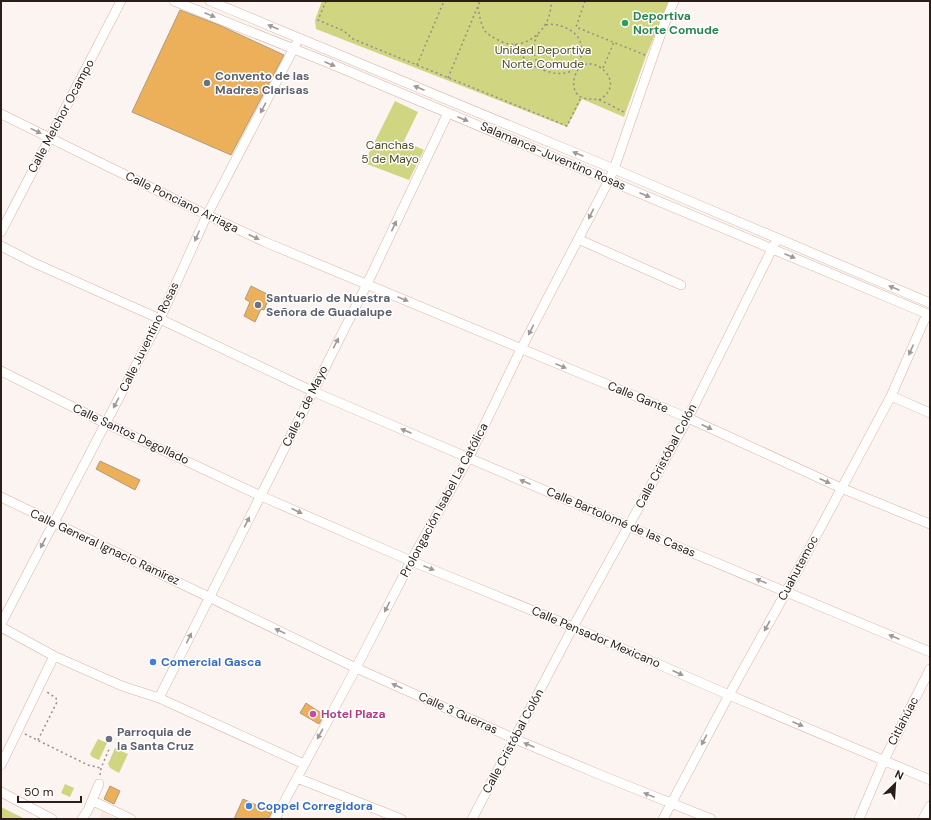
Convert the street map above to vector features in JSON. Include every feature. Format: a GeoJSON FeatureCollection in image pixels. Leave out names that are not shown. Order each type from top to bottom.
{"type":"FeatureCollection","features":[{"type":"Feature","properties":{"kind":"street","name":"Calle Melchor Ocampo"},"geometry":{"type":"LineString","coordinates":[[1,232],[121,1]]}},
{"type":"Feature","properties":{"kind":"street","name":"Salamanca-Juventino Rosas"},"geometry":{"type":"LineString","coordinates":[[174,1],[294,48],[929,315]]}},
{"type":"Feature","properties":{"kind":"street","name":"Salamanca-Juventino Rosas"},"geometry":{"type":"LineString","coordinates":[[210,1],[614,169],[930,303]]}},
{"type":"Feature","properties":{"kind":"street"},"geometry":{"type":"LineString","coordinates":[[614,169],[662,30],[674,1]]}},
{"type":"Feature","properties":{"kind":"street","name":"Calle Juventino Rosas"},"geometry":{"type":"LineString","coordinates":[[1,625],[160,319],[206,215],[298,38]]}},
{"type":"Feature","properties":{"kind":"street","name":"Calle 5 de Mayo"},"geometry":{"type":"LineString","coordinates":[[159,698],[367,284],[448,113]]}},
{"type":"Feature","properties":{"kind":"street","name":"Calle Ponciano Arriaga"},"geometry":{"type":"LineString","coordinates":[[1,114],[206,215],[265,242],[367,284]]}},
{"type":"Feature","properties":{"kind":"street","name":"Prolongación Isabel La Católica"},"geometry":{"type":"LineString","coordinates":[[275,819],[356,668],[411,561],[468,457],[614,169]]}},
{"type":"Feature","properties":{"kind":"street"},"geometry":{"type":"LineString","coordinates":[[578,239],[681,285]]}},
{"type":"Feature","properties":{"kind":"street","name":"Calle Cristóbal Colón"},"geometry":{"type":"LineString","coordinates":[[472,819],[573,627],[688,418],[777,239]]}},
{"type":"Feature","properties":{"kind":"street","name":"Calle Bartolomé de las Casas"},"geometry":{"type":"LineString","coordinates":[[1,246],[32,262],[160,319],[312,391],[628,526],[930,652]]}},
{"type":"Feature","properties":{"kind":"street","name":"Calle Gante"},"geometry":{"type":"LineString","coordinates":[[367,284],[521,350],[688,418],[841,488],[930,524]]}},
{"type":"Feature","properties":{"kind":"street","name":"Cuahutemoc"},"geometry":{"type":"LineString","coordinates":[[663,819],[891,396],[929,315]]}},
{"type":"Feature","properties":{"kind":"street","name":"Calle Santos Degollado"},"geometry":{"type":"LineString","coordinates":[[1,371],[105,423],[261,496]]}},
{"type":"Feature","properties":{"kind":"street"},"geometry":{"type":"LineString","coordinates":[[891,396],[930,413]]}},
{"type":"Feature","properties":{"kind":"street","name":"Calle Pensador Mexicano"},"geometry":{"type":"LineString","coordinates":[[261,496],[411,561],[573,627],[930,780]]}},
{"type":"Feature","properties":{"kind":"street","name":"Calle General Ignacio Ramírez"},"geometry":{"type":"LineString","coordinates":[[1,498],[209,596]]}},
{"type":"Feature","properties":{"kind":"street","name":"Calle 3 Guerras"},"geometry":{"type":"LineString","coordinates":[[209,596],[356,668],[515,739],[711,819]]}},
{"type":"Feature","properties":{"kind":"street"},"geometry":{"type":"LineString","coordinates":[[1,625],[54,656],[122,686],[159,698],[304,764]]}},
{"type":"Feature","properties":{"kind":"street"},"geometry":{"type":"LineString","coordinates":[[1,765],[3,754],[17,731],[54,656]]}},
{"type":"Feature","properties":{"kind":"street","name":"Citlahúac"},"geometry":{"type":"LineString","coordinates":[[860,819],[884,760],[930,669]]}},
{"type":"Feature","properties":{"kind":"street"},"geometry":{"type":"LineString","coordinates":[[297,778],[401,819]]}},
{"type":"Feature","properties":{"kind":"street"},"geometry":{"type":"LineString","coordinates":[[82,819],[99,784]]}},
{"type":"Feature","properties":{"kind":"street"},"geometry":{"type":"LineString","coordinates":[[1,792],[52,819]]}},
{"type":"Feature","properties":{"kind":"street"},"geometry":{"type":"LineString","coordinates":[[92,801],[131,819]]}},
{"type":"Feature","properties":{"kind":"street"},"geometry":{"type":"LineString","coordinates":[[924,819],[930,806]]}},
{"type":"Feature","properties":{"kind":"path"},"geometry":{"type":"LineString","coordinates":[[326,1],[318,20],[344,31],[353,39],[567,126],[581,97]]}},
{"type":"Feature","properties":{"kind":"path"},"geometry":{"type":"LineString","coordinates":[[417,65],[444,1]]}},
{"type":"Feature","properties":{"kind":"path"},"geometry":{"type":"LineString","coordinates":[[448,78],[480,1]]}},
{"type":"Feature","properties":{"kind":"path"},"geometry":{"type":"LineString","coordinates":[[544,70],[537,63],[534,56],[534,42],[551,15],[551,1]]}},
{"type":"Feature","properties":{"kind":"path"},"geometry":{"type":"LineString","coordinates":[[573,32],[585,1]]}},
{"type":"Feature","properties":{"kind":"path"},"geometry":{"type":"LineString","coordinates":[[478,7],[485,30],[491,36],[500,41],[515,44],[530,41],[540,33]]}},
{"type":"Feature","properties":{"kind":"path"},"geometry":{"type":"LineString","coordinates":[[546,25],[555,24],[562,26],[573,32],[581,42],[582,49],[580,67],[573,80],[574,88],[578,95],[590,100],[599,100],[624,112]]}},
{"type":"Feature","properties":{"kind":"path"},"geometry":{"type":"LineString","coordinates":[[576,27],[646,56]]}},
{"type":"Feature","properties":{"kind":"path"},"geometry":{"type":"LineString","coordinates":[[603,68],[614,42]]}},
{"type":"Feature","properties":{"kind":"path"},"geometry":{"type":"LineString","coordinates":[[515,44],[526,61],[544,70],[553,74],[568,72],[576,73]]}},
{"type":"Feature","properties":{"kind":"path"},"geometry":{"type":"LineString","coordinates":[[568,72],[572,70],[581,57]]}},
{"type":"Feature","properties":{"kind":"path"},"geometry":{"type":"LineString","coordinates":[[580,67],[588,64],[596,65],[603,68],[610,78],[607,93],[599,100]]}},
{"type":"Feature","properties":{"kind":"path"},"geometry":{"type":"LineString","coordinates":[[38,688],[52,694],[56,698],[57,702],[38,740]]}},
{"type":"Feature","properties":{"kind":"path"},"geometry":{"type":"LineString","coordinates":[[17,731],[88,765],[101,768]]}},
{"type":"Feature","properties":{"kind":"path"},"geometry":{"type":"LineString","coordinates":[[99,784],[101,768],[110,747]]}},
{"type":"Feature","properties":{"kind":"shaded area"},"geometry":{"type":"Polygon","coordinates":[[[102,812],[116,819],[99,819],[102,812]]]}},
{"type":"Feature","properties":{"kind":"green space","name":"Unidad Deportiva Norte Comude"},"geometry":{"type":"Polygon","coordinates":[[[322,1],[669,1],[646,56],[624,117],[582,99],[567,127],[316,29],[315,20],[322,1]]]}},
{"type":"Feature","properties":{"kind":"green space","name":"Canchas 5 de Mayo"},"geometry":{"type":"Polygon","coordinates":[[[395,101],[418,112],[404,141],[424,150],[409,180],[364,163],[395,101]]]}},
{"type":"Feature","properties":{"kind":"green space"},"geometry":{"type":"Polygon","coordinates":[[[98,739],[107,743],[99,760],[92,757],[90,754],[98,739]]]}},
{"type":"Feature","properties":{"kind":"green space"},"geometry":{"type":"Polygon","coordinates":[[[115,748],[128,754],[119,773],[110,768],[108,764],[115,748]]]}},
{"type":"Feature","properties":{"kind":"green space"},"geometry":{"type":"Polygon","coordinates":[[[65,784],[74,788],[70,797],[61,793],[65,784]]]}},
{"type":"Feature","properties":{"kind":"green space"},"geometry":{"type":"Polygon","coordinates":[[[1,807],[25,819],[1,819],[1,807]]]}},
{"type":"Feature","properties":{"kind":"building","name":"Convento de las Madres Clarisas"},"geometry":{"type":"Polygon","coordinates":[[[180,10],[219,25],[284,55],[231,155],[132,112],[180,10]]]}},
{"type":"Feature","properties":{"kind":"building","name":"Santuario de Nuestra Señora de Guadalupe"},"geometry":{"type":"Polygon","coordinates":[[[251,286],[267,294],[265,299],[268,301],[264,310],[261,309],[255,322],[244,316],[250,302],[245,299],[251,286]]]}},
{"type":"Feature","properties":{"kind":"building"},"geometry":{"type":"Polygon","coordinates":[[[100,461],[140,480],[135,490],[96,469],[100,461]]]}},
{"type":"Feature","properties":{"kind":"building","name":"Hotel Plaza"},"geometry":{"type":"Polygon","coordinates":[[[306,703],[324,715],[319,724],[300,713],[306,703]]]}},
{"type":"Feature","properties":{"kind":"building"},"geometry":{"type":"Polygon","coordinates":[[[110,786],[120,791],[114,804],[104,799],[110,786]]]}},
{"type":"Feature","properties":{"kind":"building","name":"Coppel Corregidora"},"geometry":{"type":"Polygon","coordinates":[[[243,799],[272,812],[268,819],[234,819],[243,799]]]}},
{"type":"Feature","properties":{"kind":"place","name":"Deportiva Norte Comude"},"geometry":{"type":"Point","coordinates":[625,23]}},
{"type":"Feature","properties":{"kind":"place","name":"Convento de las Madres Clarisas"},"geometry":{"type":"Point","coordinates":[207,83]}},
{"type":"Feature","properties":{"kind":"place","name":"Santuario de Nuestra Señora de Guadalupe"},"geometry":{"type":"Point","coordinates":[258,305]}},
{"type":"Feature","properties":{"kind":"place","name":"Comercial Gasca"},"geometry":{"type":"Point","coordinates":[153,662]}},
{"type":"Feature","properties":{"kind":"place","name":"Hotel Plaza"},"geometry":{"type":"Point","coordinates":[313,714]}},
{"type":"Feature","properties":{"kind":"place","name":"Parroquia de la Santa Cruz"},"geometry":{"type":"Point","coordinates":[109,739]}},
{"type":"Feature","properties":{"kind":"place","name":"Coppel Corregidora"},"geometry":{"type":"Point","coordinates":[249,806]}}]}
